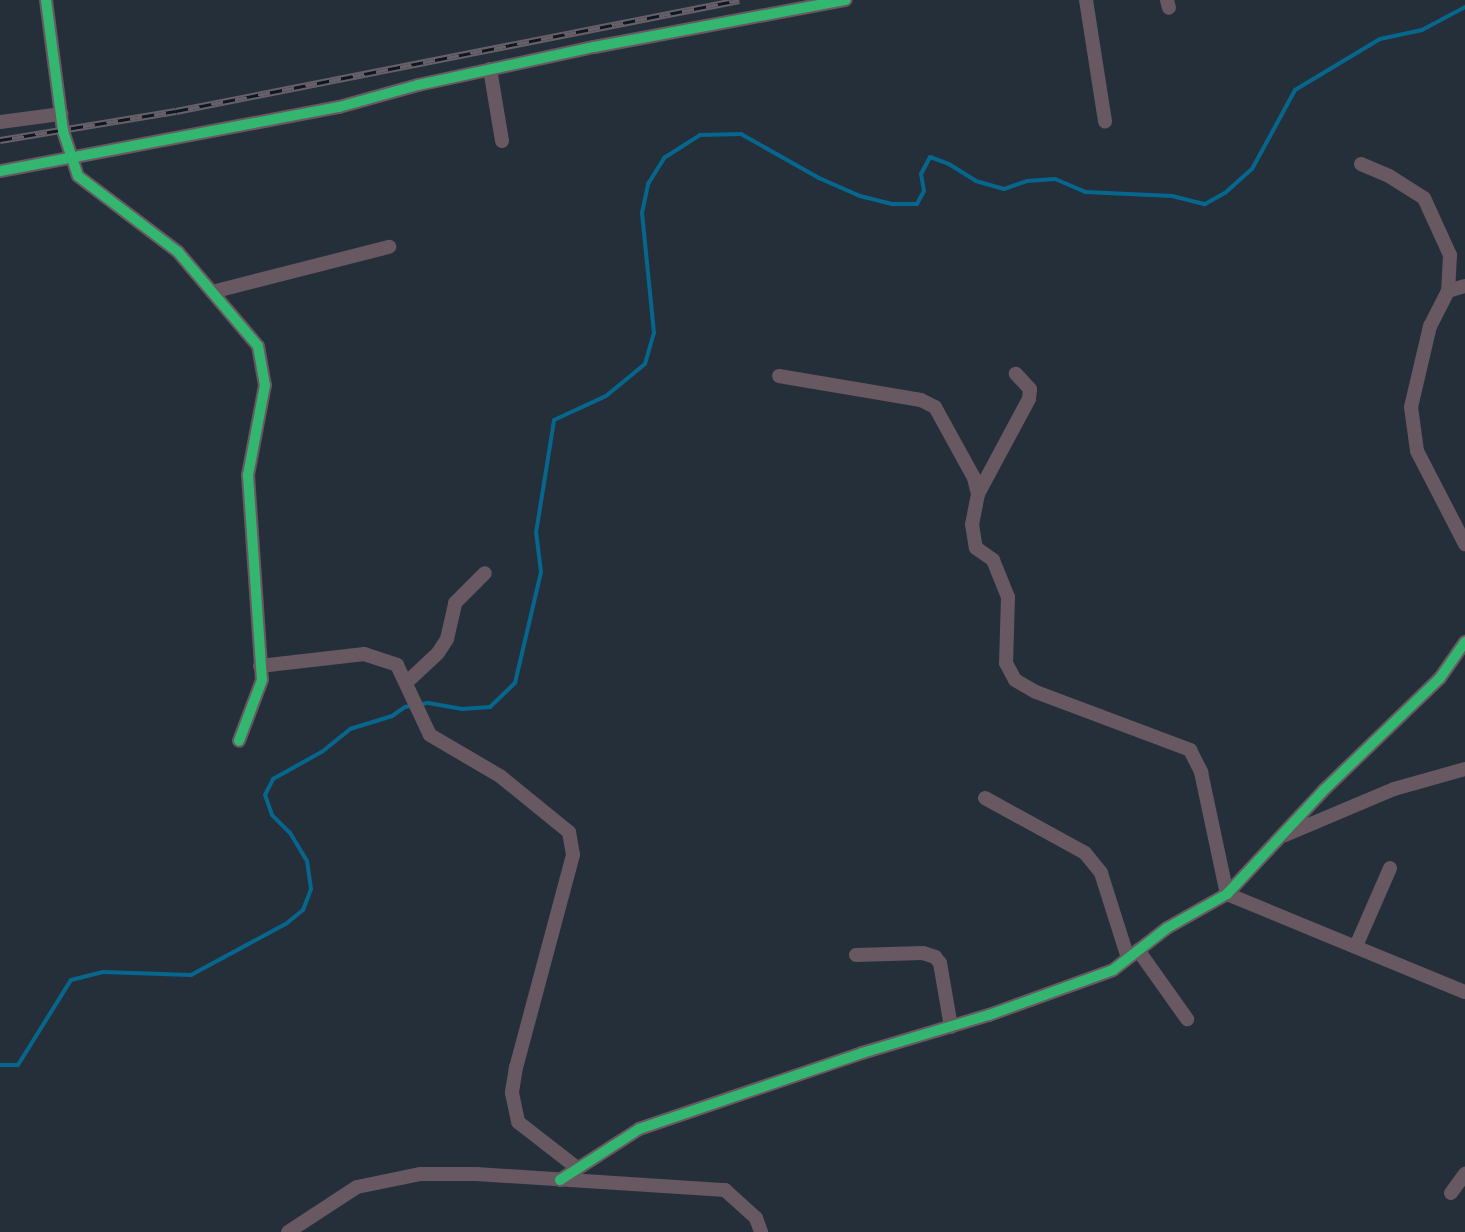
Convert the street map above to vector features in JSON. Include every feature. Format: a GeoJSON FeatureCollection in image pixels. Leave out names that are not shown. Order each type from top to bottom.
{"type":"FeatureCollection","features":[{"type":"Feature","properties":{"kind":"street"},"geometry":{"type":"LineString","coordinates":[[46,0],[61,114],[78,176],[178,252],[258,346],[265,385],[248,475],[262,680],[239,741]]}},
{"type":"Feature","properties":{"kind":"street"},"geometry":{"type":"LineString","coordinates":[[0,171],[72,160],[127,144],[339,107],[490,69],[694,27],[796,12],[846,0]]}},
{"type":"Feature","properties":{"kind":"street"},"geometry":{"type":"LineString","coordinates":[[1086,0],[1105,122]]}},
{"type":"Feature","properties":{"kind":"street"},"geometry":{"type":"LineString","coordinates":[[490,69],[502,141]]}},
{"type":"Feature","properties":{"kind":"street"},"geometry":{"type":"LineString","coordinates":[[0,122],[61,114]]}},
{"type":"Feature","properties":{"kind":"street"},"geometry":{"type":"LineString","coordinates":[[1361,164],[1389,176],[1424,198],[1450,255],[1448,291],[1430,326],[1411,407],[1417,451],[1465,544]]}},
{"type":"Feature","properties":{"kind":"street"},"geometry":{"type":"LineString","coordinates":[[212,292],[389,247]]}},
{"type":"Feature","properties":{"kind":"street"},"geometry":{"type":"LineString","coordinates":[[1448,291],[1465,286]]}},
{"type":"Feature","properties":{"kind":"street"},"geometry":{"type":"LineString","coordinates":[[1016,374],[1030,389],[1029,399],[978,494],[972,524],[976,548],[993,560],[1008,597],[1006,663],[1015,680],[1036,692],[1190,750],[1201,772],[1227,894]]}},
{"type":"Feature","properties":{"kind":"street"},"geometry":{"type":"LineString","coordinates":[[779,376],[921,400],[935,407],[974,478],[978,494]]}},
{"type":"Feature","properties":{"kind":"street"},"geometry":{"type":"LineString","coordinates":[[407,682],[438,653],[447,639],[455,603],[485,573]]}},
{"type":"Feature","properties":{"kind":"street"},"geometry":{"type":"LineString","coordinates":[[560,1180],[639,1129],[951,1027],[1113,970],[1167,928],[1227,894],[1440,678],[1465,642]]}},
{"type":"Feature","properties":{"kind":"street"},"geometry":{"type":"LineString","coordinates":[[260,666],[364,654],[397,665],[430,735],[500,776],[569,832],[573,855],[516,1067],[512,1093],[518,1122],[577,1168]]}},
{"type":"Feature","properties":{"kind":"street"},"geometry":{"type":"LineString","coordinates":[[1281,837],[1394,789],[1465,769]]}},
{"type":"Feature","properties":{"kind":"street"},"geometry":{"type":"LineString","coordinates":[[985,798],[1085,853],[1101,873],[1133,954],[1187,1019]]}},
{"type":"Feature","properties":{"kind":"street"},"geometry":{"type":"LineString","coordinates":[[1356,946],[1390,868]]}},
{"type":"Feature","properties":{"kind":"street"},"geometry":{"type":"LineString","coordinates":[[1227,894],[1465,992]]}},
{"type":"Feature","properties":{"kind":"street"},"geometry":{"type":"LineString","coordinates":[[856,955],[923,953],[935,957],[940,963],[951,1027]]}},
{"type":"Feature","properties":{"kind":"street"},"geometry":{"type":"LineString","coordinates":[[288,1232],[357,1187],[420,1174],[725,1190],[756,1218],[761,1232]]}},
{"type":"Feature","properties":{"kind":"street"},"geometry":{"type":"LineString","coordinates":[[1451,1193],[1465,1174]]}},
{"type":"Feature","properties":{"kind":"waterway"},"geometry":{"type":"LineString","coordinates":[[0,1065],[18,1065],[71,980],[103,972],[191,975],[287,923],[303,910],[311,889],[307,861],[290,833],[272,815],[265,795],[273,779],[323,751],[350,729],[392,716],[405,707],[428,703],[462,709],[490,707],[515,683],[541,572],[536,533],[554,420],[606,396],[645,364],[654,333],[642,213],[648,184],[664,158],[700,135],[741,134],[819,178],[860,196],[893,204],[917,204],[924,191],[921,174],[930,157],[949,164],[976,181],[1004,189],[1027,181],[1055,179],[1085,192],[1172,196],[1205,204],[1225,193],[1252,169],[1295,90],[1380,39],[1422,30],[1465,7]]}},
{"type":"Feature","properties":{"kind":"railway"},"geometry":{"type":"LineString","coordinates":[[0,140],[176,111],[739,0]]}},
{"type":"Feature","properties":{"kind":"cycle path"},"geometry":{"type":"LineString","coordinates":[[46,0],[63,131],[78,176],[178,252],[258,346],[265,385],[248,475],[262,680],[239,741]]}},
{"type":"Feature","properties":{"kind":"cycle path"},"geometry":{"type":"LineString","coordinates":[[0,171],[339,107],[418,85],[594,47],[846,0]]}},
{"type":"Feature","properties":{"kind":"cycle path"},"geometry":{"type":"LineString","coordinates":[[560,1180],[639,1129],[862,1053],[989,1015],[1113,970],[1167,928],[1227,894],[1325,789],[1440,678],[1465,642]]}}]}
